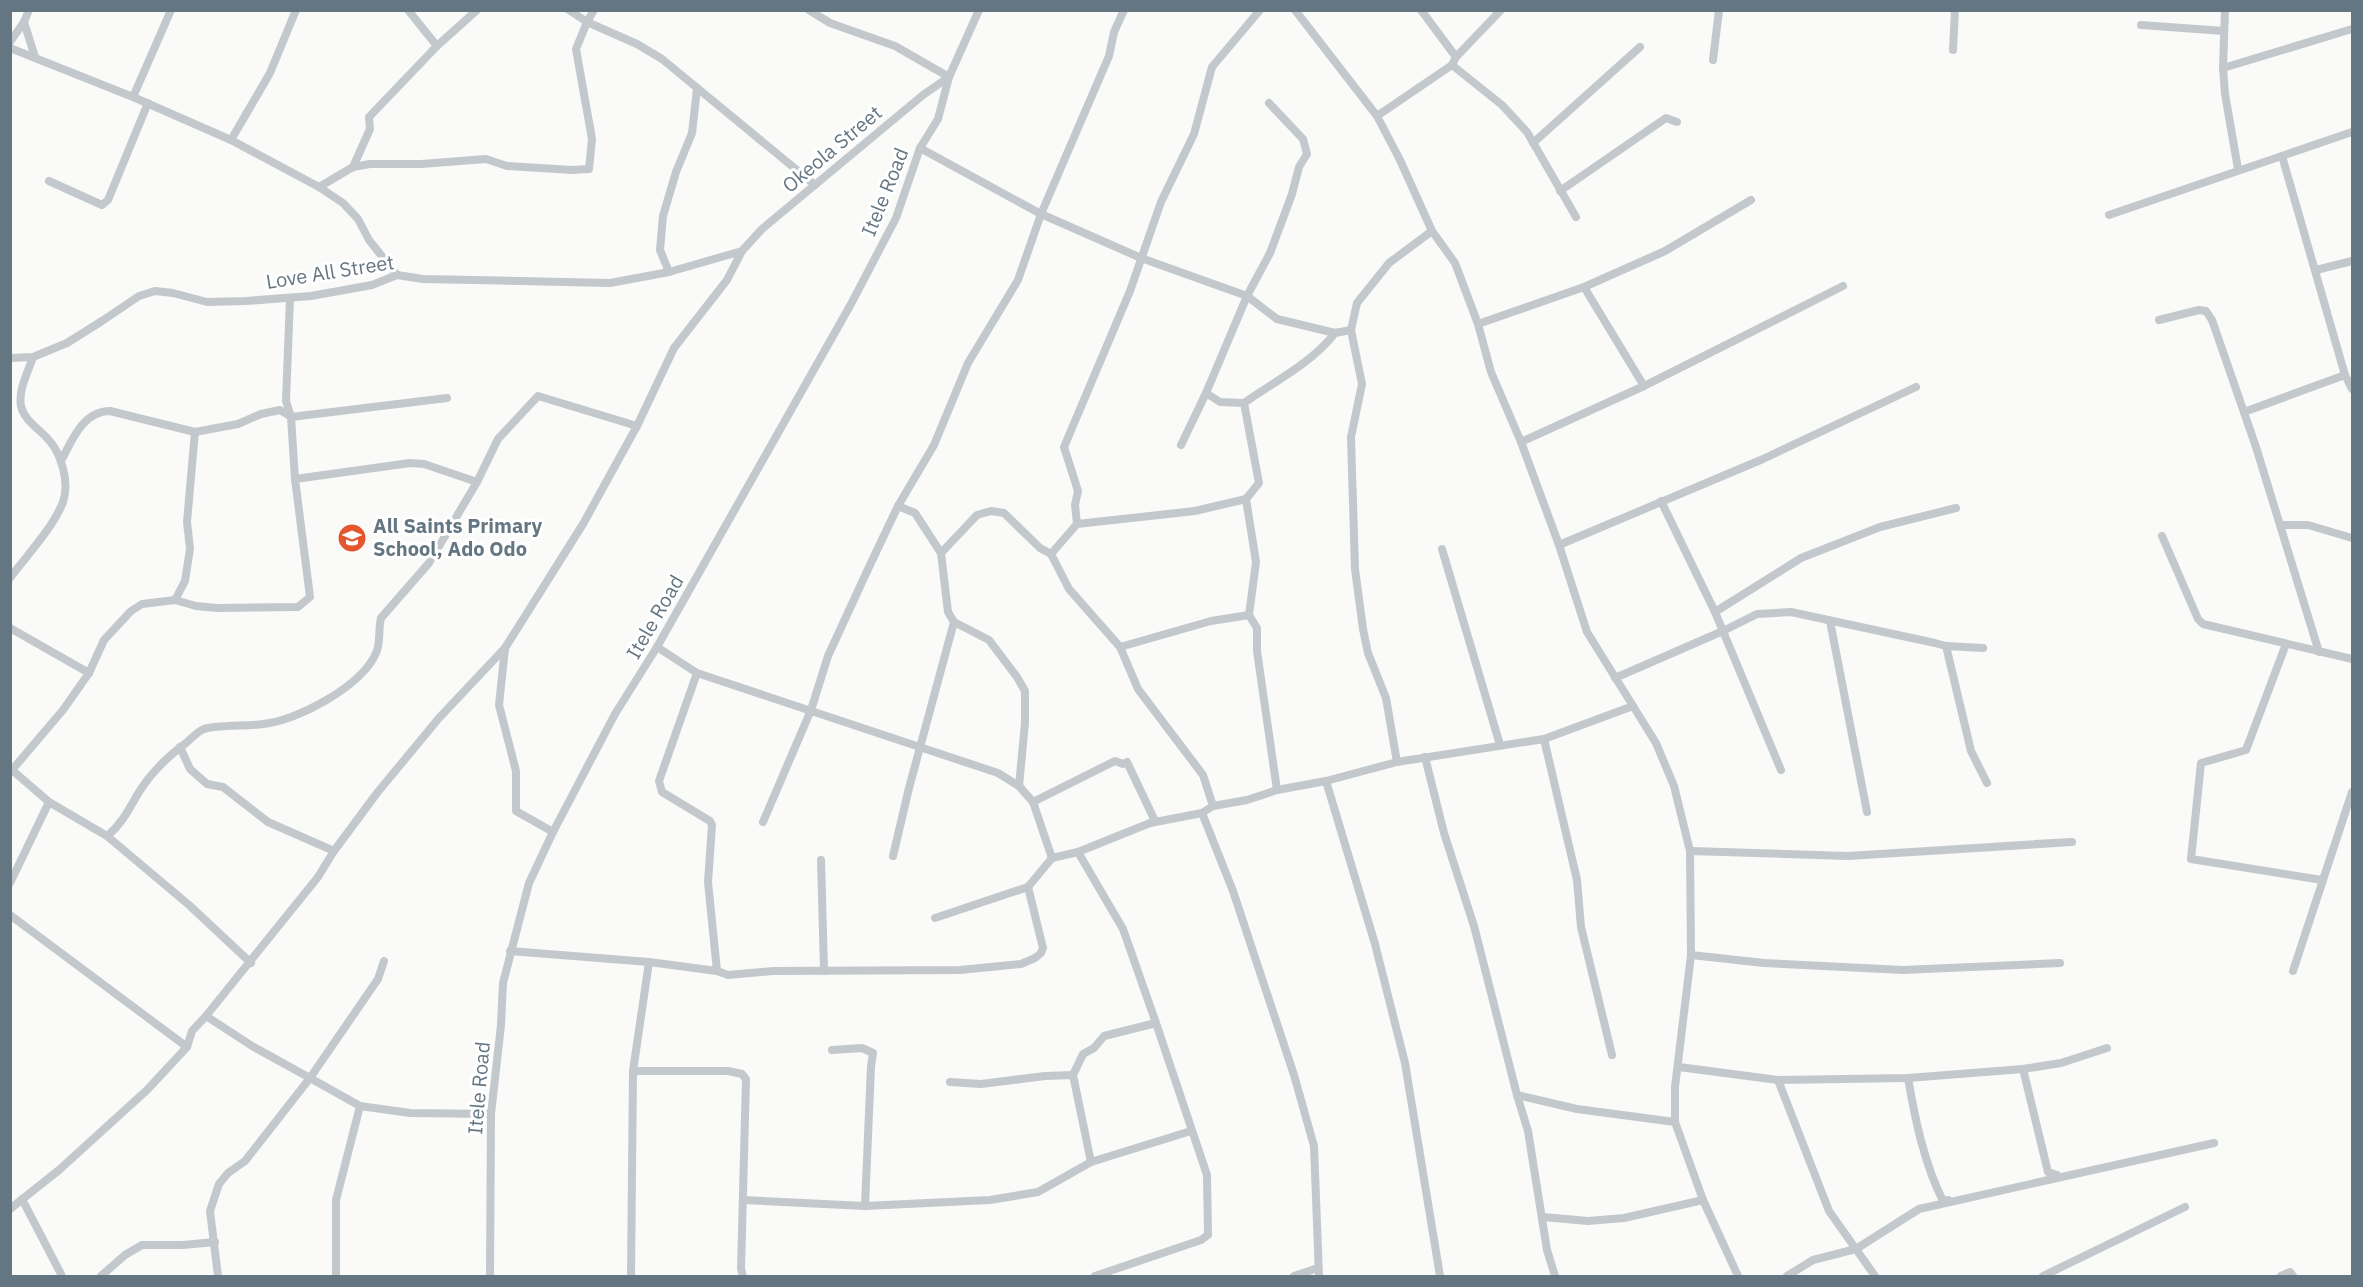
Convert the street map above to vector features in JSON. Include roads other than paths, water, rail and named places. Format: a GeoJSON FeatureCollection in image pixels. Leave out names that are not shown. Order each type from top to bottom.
{"type":"FeatureCollection","features":[{"type":"Feature","properties":{"kind":"street"},"geometry":{"type":"LineString","coordinates":[[10,42],[24,22],[29,10]]}},
{"type":"Feature","properties":{"kind":"street"},"geometry":{"type":"LineString","coordinates":[[133,97],[171,10]]}},
{"type":"Feature","properties":{"kind":"street"},"geometry":{"type":"LineString","coordinates":[[231,140],[270,73],[296,10]]}},
{"type":"Feature","properties":{"kind":"street"},"geometry":{"type":"LineString","coordinates":[[408,10],[437,46]]}},
{"type":"Feature","properties":{"kind":"street"},"geometry":{"type":"LineString","coordinates":[[353,167],[370,129],[369,117],[437,46],[477,10]]}},
{"type":"Feature","properties":{"kind":"street"},"geometry":{"type":"LineString","coordinates":[[569,10],[587,22],[637,44],[662,59],[815,185]]}},
{"type":"Feature","properties":{"kind":"street"},"geometry":{"type":"LineString","coordinates":[[320,187],[353,167],[370,164],[421,164],[486,159],[507,166],[589,169],[592,139],[576,49],[594,10]]}},
{"type":"Feature","properties":{"kind":"street"},"geometry":{"type":"LineString","coordinates":[[809,10],[819,13],[830,22],[895,45],[949,77]]}},
{"type":"Feature","properties":{"kind":"street","name":"Itele Road"},"geometry":{"type":"LineString","coordinates":[[490,1276],[491,1114],[501,1024],[502,983],[529,883],[615,714],[657,647],[851,304],[896,218],[920,148],[938,119],[949,77],[979,10]]}},
{"type":"Feature","properties":{"kind":"street"},"geometry":{"type":"LineString","coordinates":[[764,822],[811,710],[828,656],[898,506],[934,445],[968,363],[1018,280],[1041,214],[1109,56],[1114,32],[1124,10]]}},
{"type":"Feature","properties":{"kind":"street"},"geometry":{"type":"LineString","coordinates":[[1077,524],[1075,505],[1078,491],[1064,447],[1130,291],[1161,202],[1194,134],[1212,67],[1260,10]]}},
{"type":"Feature","properties":{"kind":"street"},"geometry":{"type":"LineString","coordinates":[[1295,10],[1377,116],[1432,231],[1455,263],[1478,324],[1491,372],[1521,442],[1559,545],[1587,632],[1656,742],[1674,786],[1690,851],[1691,955],[1675,1087],[1675,1122],[1703,1200],[1738,1276]]}},
{"type":"Feature","properties":{"kind":"street"},"geometry":{"type":"LineString","coordinates":[[1421,10],[1456,57]]}},
{"type":"Feature","properties":{"kind":"street"},"geometry":{"type":"LineString","coordinates":[[1377,116],[1452,65],[1456,57],[1501,10]]}},
{"type":"Feature","properties":{"kind":"street"},"geometry":{"type":"LineString","coordinates":[[1713,60],[1719,10]]}},
{"type":"Feature","properties":{"kind":"street"},"geometry":{"type":"LineString","coordinates":[[1953,50],[1955,10]]}},
{"type":"Feature","properties":{"kind":"street"},"geometry":{"type":"LineString","coordinates":[[2225,10],[2223,68],[2225,94],[2238,170]]}},
{"type":"Feature","properties":{"kind":"street"},"geometry":{"type":"LineString","coordinates":[[24,22],[35,57]]}},
{"type":"Feature","properties":{"kind":"street"},"geometry":{"type":"LineString","coordinates":[[2141,25],[2224,31]]}},
{"type":"Feature","properties":{"kind":"street"},"geometry":{"type":"LineString","coordinates":[[2223,68],[2352,29]]}},
{"type":"Feature","properties":{"kind":"street"},"geometry":{"type":"LineString","coordinates":[[1533,143],[1640,47]]}},
{"type":"Feature","properties":{"kind":"street"},"geometry":{"type":"LineString","coordinates":[[10,48],[148,103],[231,140],[320,187],[343,203],[358,219],[369,240],[397,275]]}},
{"type":"Feature","properties":{"kind":"street"},"geometry":{"type":"LineString","coordinates":[[1452,65],[1502,105],[1527,132],[1576,217]]}},
{"type":"Feature","properties":{"kind":"street","name":"Okeola Street"},"geometry":{"type":"LineString","coordinates":[[10,1209],[59,1170],[147,1090],[187,1047],[192,1031],[251,963],[318,877],[334,851],[377,793],[439,718],[505,648],[583,524],[637,426],[674,348],[727,280],[729,272],[742,251],[762,229],[923,95],[949,77]]}},
{"type":"Feature","properties":{"kind":"street"},"geometry":{"type":"LineString","coordinates":[[669,272],[660,250],[663,216],[676,172],[692,133],[697,89]]}},
{"type":"Feature","properties":{"kind":"street"},"geometry":{"type":"LineString","coordinates":[[49,181],[102,205],[108,200],[148,103]]}},
{"type":"Feature","properties":{"kind":"street"},"geometry":{"type":"LineString","coordinates":[[1181,445],[1206,393],[1246,296],[1270,253],[1292,194],[1299,167],[1307,154],[1303,139],[1269,103]]}},
{"type":"Feature","properties":{"kind":"street"},"geometry":{"type":"LineString","coordinates":[[1560,191],[1666,118],[1677,122]]}},
{"type":"Feature","properties":{"kind":"street"},"geometry":{"type":"LineString","coordinates":[[2109,215],[2352,132]]}},
{"type":"Feature","properties":{"kind":"street"},"geometry":{"type":"LineString","coordinates":[[920,148],[1041,214],[1141,258],[1246,296],[1277,319],[1335,333],[1351,330]]}},
{"type":"Feature","properties":{"kind":"street"},"geometry":{"type":"LineString","coordinates":[[359,152],[370,164]]}},
{"type":"Feature","properties":{"kind":"street"},"geometry":{"type":"LineString","coordinates":[[2282,156],[2345,375],[2352,389]]}},
{"type":"Feature","properties":{"kind":"street"},"geometry":{"type":"LineString","coordinates":[[1478,324],[1584,287],[1665,251],[1751,200]]}},
{"type":"Feature","properties":{"kind":"street"},"geometry":{"type":"LineString","coordinates":[[1397,762],[1386,698],[1368,652],[1355,569],[1351,437],[1362,384],[1351,330],[1357,303],[1389,263],[1432,231]]}},
{"type":"Feature","properties":{"kind":"street","name":"Love All Street"},"geometry":{"type":"LineString","coordinates":[[10,358],[33,357],[67,343],[139,296],[155,291],[207,302],[290,298],[372,285],[397,275],[423,279],[610,283],[669,272],[742,251]]}},
{"type":"Feature","properties":{"kind":"street"},"geometry":{"type":"LineString","coordinates":[[2316,270],[2352,261]]}},
{"type":"Feature","properties":{"kind":"street"},"geometry":{"type":"LineString","coordinates":[[1521,442],[1644,386],[1844,286]]}},
{"type":"Feature","properties":{"kind":"street"},"geometry":{"type":"LineString","coordinates":[[1584,287],[1644,386]]}},
{"type":"Feature","properties":{"kind":"street"},"geometry":{"type":"LineString","coordinates":[[251,963],[189,905],[107,836],[49,802],[11,770],[63,710],[89,673],[104,640],[131,611],[142,604],[175,600],[207,607],[284,608],[298,607],[310,597],[295,479],[291,417],[286,401],[290,298]]}},
{"type":"Feature","properties":{"kind":"street"},"geometry":{"type":"LineString","coordinates":[[2159,320],[2199,310],[2206,311],[2212,320],[2281,525],[2319,652]]}},
{"type":"Feature","properties":{"kind":"street"},"geometry":{"type":"LineString","coordinates":[[1206,393],[1220,402],[1244,403],[1311,357],[1325,346],[1335,333]]}},
{"type":"Feature","properties":{"kind":"street"},"geometry":{"type":"LineString","coordinates":[[10,578],[56,515],[64,500],[65,478],[61,461],[49,440],[27,419],[21,406],[21,392],[33,357]]}},
{"type":"Feature","properties":{"kind":"street"},"geometry":{"type":"LineString","coordinates":[[2244,412],[2345,375]]}},
{"type":"Feature","properties":{"kind":"street"},"geometry":{"type":"LineString","coordinates":[[1559,545],[1763,459],[1916,387]]}},
{"type":"Feature","properties":{"kind":"street"},"geometry":{"type":"LineString","coordinates":[[107,836],[126,816],[153,772],[204,729],[267,724],[302,712],[334,697],[340,691],[375,655],[380,640],[381,618],[429,563],[477,482],[498,439],[537,396],[544,396],[637,426]]}},
{"type":"Feature","properties":{"kind":"street"},"geometry":{"type":"LineString","coordinates":[[61,461],[81,426],[90,416],[100,411],[110,411],[195,432],[238,424],[261,414],[280,410],[291,417],[447,398]]}},
{"type":"Feature","properties":{"kind":"street"},"geometry":{"type":"LineString","coordinates":[[1051,554],[1077,524],[1195,511],[1246,499],[1259,483],[1244,403]]}},
{"type":"Feature","properties":{"kind":"street"},"geometry":{"type":"LineString","coordinates":[[175,600],[185,581],[190,549],[187,522],[195,432]]}},
{"type":"Feature","properties":{"kind":"street"},"geometry":{"type":"LineString","coordinates":[[295,479],[410,462],[424,464],[477,482]]}},
{"type":"Feature","properties":{"kind":"street"},"geometry":{"type":"LineString","coordinates":[[1246,499],[1256,562],[1249,615],[1257,628],[1257,651],[1277,790]]}},
{"type":"Feature","properties":{"kind":"street"},"geometry":{"type":"LineString","coordinates":[[1661,501],[1724,631],[1781,770]]}},
{"type":"Feature","properties":{"kind":"street"},"geometry":{"type":"LineString","coordinates":[[898,506],[915,513],[941,554],[948,612],[954,622],[988,640],[1025,691],[1025,723],[1019,786]]}},
{"type":"Feature","properties":{"kind":"street"},"geometry":{"type":"LineString","coordinates":[[1715,612],[1801,558],[1880,527],[1956,508]]}},
{"type":"Feature","properties":{"kind":"street"},"geometry":{"type":"LineString","coordinates":[[941,554],[976,515],[991,510],[1004,513],[1040,548],[1051,554],[1069,589],[1120,647],[1138,689],[1203,775],[1213,807]]}},
{"type":"Feature","properties":{"kind":"street"},"geometry":{"type":"LineString","coordinates":[[2281,525],[2308,525],[2352,538]]}},
{"type":"Feature","properties":{"kind":"street"},"geometry":{"type":"LineString","coordinates":[[2162,536],[2198,619],[2203,624],[2352,659]]}},
{"type":"Feature","properties":{"kind":"street"},"geometry":{"type":"LineString","coordinates":[[1442,549],[1500,745]]}},
{"type":"Feature","properties":{"kind":"street"},"geometry":{"type":"LineString","coordinates":[[1615,678],[1724,631],[1757,614],[1791,612],[1946,646],[1983,648]]}},
{"type":"Feature","properties":{"kind":"street"},"geometry":{"type":"LineString","coordinates":[[1120,647],[1211,621],[1249,615]]}},
{"type":"Feature","properties":{"kind":"street"},"geometry":{"type":"LineString","coordinates":[[1830,621],[1867,812]]}},
{"type":"Feature","properties":{"kind":"street"},"geometry":{"type":"LineString","coordinates":[[893,856],[954,622]]}},
{"type":"Feature","properties":{"kind":"street"},"geometry":{"type":"LineString","coordinates":[[10,628],[89,673]]}},
{"type":"Feature","properties":{"kind":"street"},"geometry":{"type":"LineString","coordinates":[[2286,644],[2246,750],[2201,763],[2191,859],[2322,880]]}},
{"type":"Feature","properties":{"kind":"street"},"geometry":{"type":"LineString","coordinates":[[1946,646],[1971,751],[1987,783]]}},
{"type":"Feature","properties":{"kind":"street"},"geometry":{"type":"LineString","coordinates":[[657,647],[697,673],[920,749],[998,773],[1019,786],[1033,802],[1052,858]]}},
{"type":"Feature","properties":{"kind":"street"},"geometry":{"type":"LineString","coordinates":[[505,648],[499,705],[516,771],[516,811],[553,832]]}},
{"type":"Feature","properties":{"kind":"street"},"geometry":{"type":"LineString","coordinates":[[697,673],[658,781],[662,792],[710,821],[712,825],[708,882],[717,970]]}},
{"type":"Feature","properties":{"kind":"street"},"geometry":{"type":"LineString","coordinates":[[1150,823],[1202,813],[1213,807],[1247,800],[1277,790],[1326,781],[1397,762],[1544,739],[1633,706]]}},
{"type":"Feature","properties":{"kind":"street"},"geometry":{"type":"LineString","coordinates":[[1544,739],[1576,880],[1581,927],[1612,1055]]}},
{"type":"Feature","properties":{"kind":"street"},"geometry":{"type":"LineString","coordinates":[[180,747],[190,769],[207,784],[224,787],[268,822],[334,851]]}},
{"type":"Feature","properties":{"kind":"street"},"geometry":{"type":"LineString","coordinates":[[1425,757],[1444,833],[1474,926],[1528,1131],[1547,1250],[1555,1276]]}},
{"type":"Feature","properties":{"kind":"street"},"geometry":{"type":"LineString","coordinates":[[935,918],[1028,887],[1052,858],[1078,852],[1155,821],[1128,762],[1123,764],[1115,761],[1033,802]]}},
{"type":"Feature","properties":{"kind":"street"},"geometry":{"type":"LineString","coordinates":[[1326,781],[1375,944],[1405,1064],[1440,1276]]}},
{"type":"Feature","properties":{"kind":"street"},"geometry":{"type":"LineString","coordinates":[[2293,971],[2352,792]]}},
{"type":"Feature","properties":{"kind":"street"},"geometry":{"type":"LineString","coordinates":[[10,883],[49,802]]}},
{"type":"Feature","properties":{"kind":"street"},"geometry":{"type":"LineString","coordinates":[[1202,813],[1233,891],[1294,1076],[1314,1146],[1319,1272],[1294,1276]]}},
{"type":"Feature","properties":{"kind":"street"},"geometry":{"type":"LineString","coordinates":[[1690,851],[1856,856],[2072,842],[2035,844]]}},
{"type":"Feature","properties":{"kind":"street"},"geometry":{"type":"LineString","coordinates":[[1078,852],[1123,929],[1207,1175],[1208,1235],[1201,1240],[1095,1276]]}},
{"type":"Feature","properties":{"kind":"street"},"geometry":{"type":"LineString","coordinates":[[821,860],[824,971]]}},
{"type":"Feature","properties":{"kind":"street"},"geometry":{"type":"LineString","coordinates":[[510,951],[649,962],[717,970],[728,975],[773,971],[960,970],[1021,964],[1035,958],[1043,948],[1028,887]]}},
{"type":"Feature","properties":{"kind":"street"},"geometry":{"type":"LineString","coordinates":[[10,915],[187,1047]]}},
{"type":"Feature","properties":{"kind":"street"},"geometry":{"type":"LineString","coordinates":[[1691,955],[1764,963],[1903,970],[2060,963]]}},
{"type":"Feature","properties":{"kind":"street"},"geometry":{"type":"LineString","coordinates":[[218,1276],[210,1211],[219,1184],[228,1173],[245,1161],[310,1078],[378,979],[384,961]]}},
{"type":"Feature","properties":{"kind":"street"},"geometry":{"type":"LineString","coordinates":[[631,1276],[633,1071],[649,962]]}},
{"type":"Feature","properties":{"kind":"street"},"geometry":{"type":"LineString","coordinates":[[206,1016],[252,1046],[360,1106],[410,1113],[491,1114]]}},
{"type":"Feature","properties":{"kind":"street"},"geometry":{"type":"LineString","coordinates":[[1091,1161],[1073,1075],[1083,1054],[1094,1048],[1104,1036],[1156,1023]]}},
{"type":"Feature","properties":{"kind":"street"},"geometry":{"type":"LineString","coordinates":[[832,1050],[862,1048],[873,1053],[865,1206]]}},
{"type":"Feature","properties":{"kind":"street"},"geometry":{"type":"LineString","coordinates":[[1679,1067],[1779,1080],[1908,1078],[2023,1070],[2061,1063],[2107,1048]]}},
{"type":"Feature","properties":{"kind":"street"},"geometry":{"type":"LineString","coordinates":[[2023,1070],[2048,1172],[2061,1176]]}},
{"type":"Feature","properties":{"kind":"street"},"geometry":{"type":"LineString","coordinates":[[633,1071],[728,1071],[742,1074],[746,1079],[741,1269],[743,1276]]}},
{"type":"Feature","properties":{"kind":"street"},"geometry":{"type":"LineString","coordinates":[[950,1082],[981,1084],[1073,1075]]}},
{"type":"Feature","properties":{"kind":"street"},"geometry":{"type":"LineString","coordinates":[[1908,1078],[1924,1149],[1937,1189],[1943,1201],[1956,1200]]}},
{"type":"Feature","properties":{"kind":"street"},"geometry":{"type":"LineString","coordinates":[[1779,1080],[1829,1211],[1875,1276]]}},
{"type":"Feature","properties":{"kind":"street"},"geometry":{"type":"LineString","coordinates":[[1517,1095],[1577,1109],[1675,1122]]}},
{"type":"Feature","properties":{"kind":"street"},"geometry":{"type":"LineString","coordinates":[[336,1276],[336,1200],[360,1106]]}},
{"type":"Feature","properties":{"kind":"street"},"geometry":{"type":"LineString","coordinates":[[743,1200],[865,1206],[990,1200],[1038,1192],[1091,1161],[1191,1131]]}},
{"type":"Feature","properties":{"kind":"street"},"geometry":{"type":"LineString","coordinates":[[1788,1276],[1813,1260],[1856,1250],[1919,1209],[2214,1143]]}},
{"type":"Feature","properties":{"kind":"street"},"geometry":{"type":"LineString","coordinates":[[22,1199],[62,1276]]}},
{"type":"Feature","properties":{"kind":"street"},"geometry":{"type":"LineString","coordinates":[[1543,1217],[1588,1221],[1624,1218],[1703,1200]]}},
{"type":"Feature","properties":{"kind":"street"},"geometry":{"type":"LineString","coordinates":[[2043,1276],[2186,1207]]}},
{"type":"Feature","properties":{"kind":"street"},"geometry":{"type":"LineString","coordinates":[[101,1276],[125,1255],[142,1245],[215,1242]]}},
{"type":"Feature","properties":{"kind":"street"},"geometry":{"type":"LineString","coordinates":[[2281,1276],[2290,1272],[2293,1276]]}},
{"type":"Feature","properties":{"kind":"place","name":"All Saints Primary School, Ado Odo"},"geometry":{"type":"Point","coordinates":[352,538]}}]}
